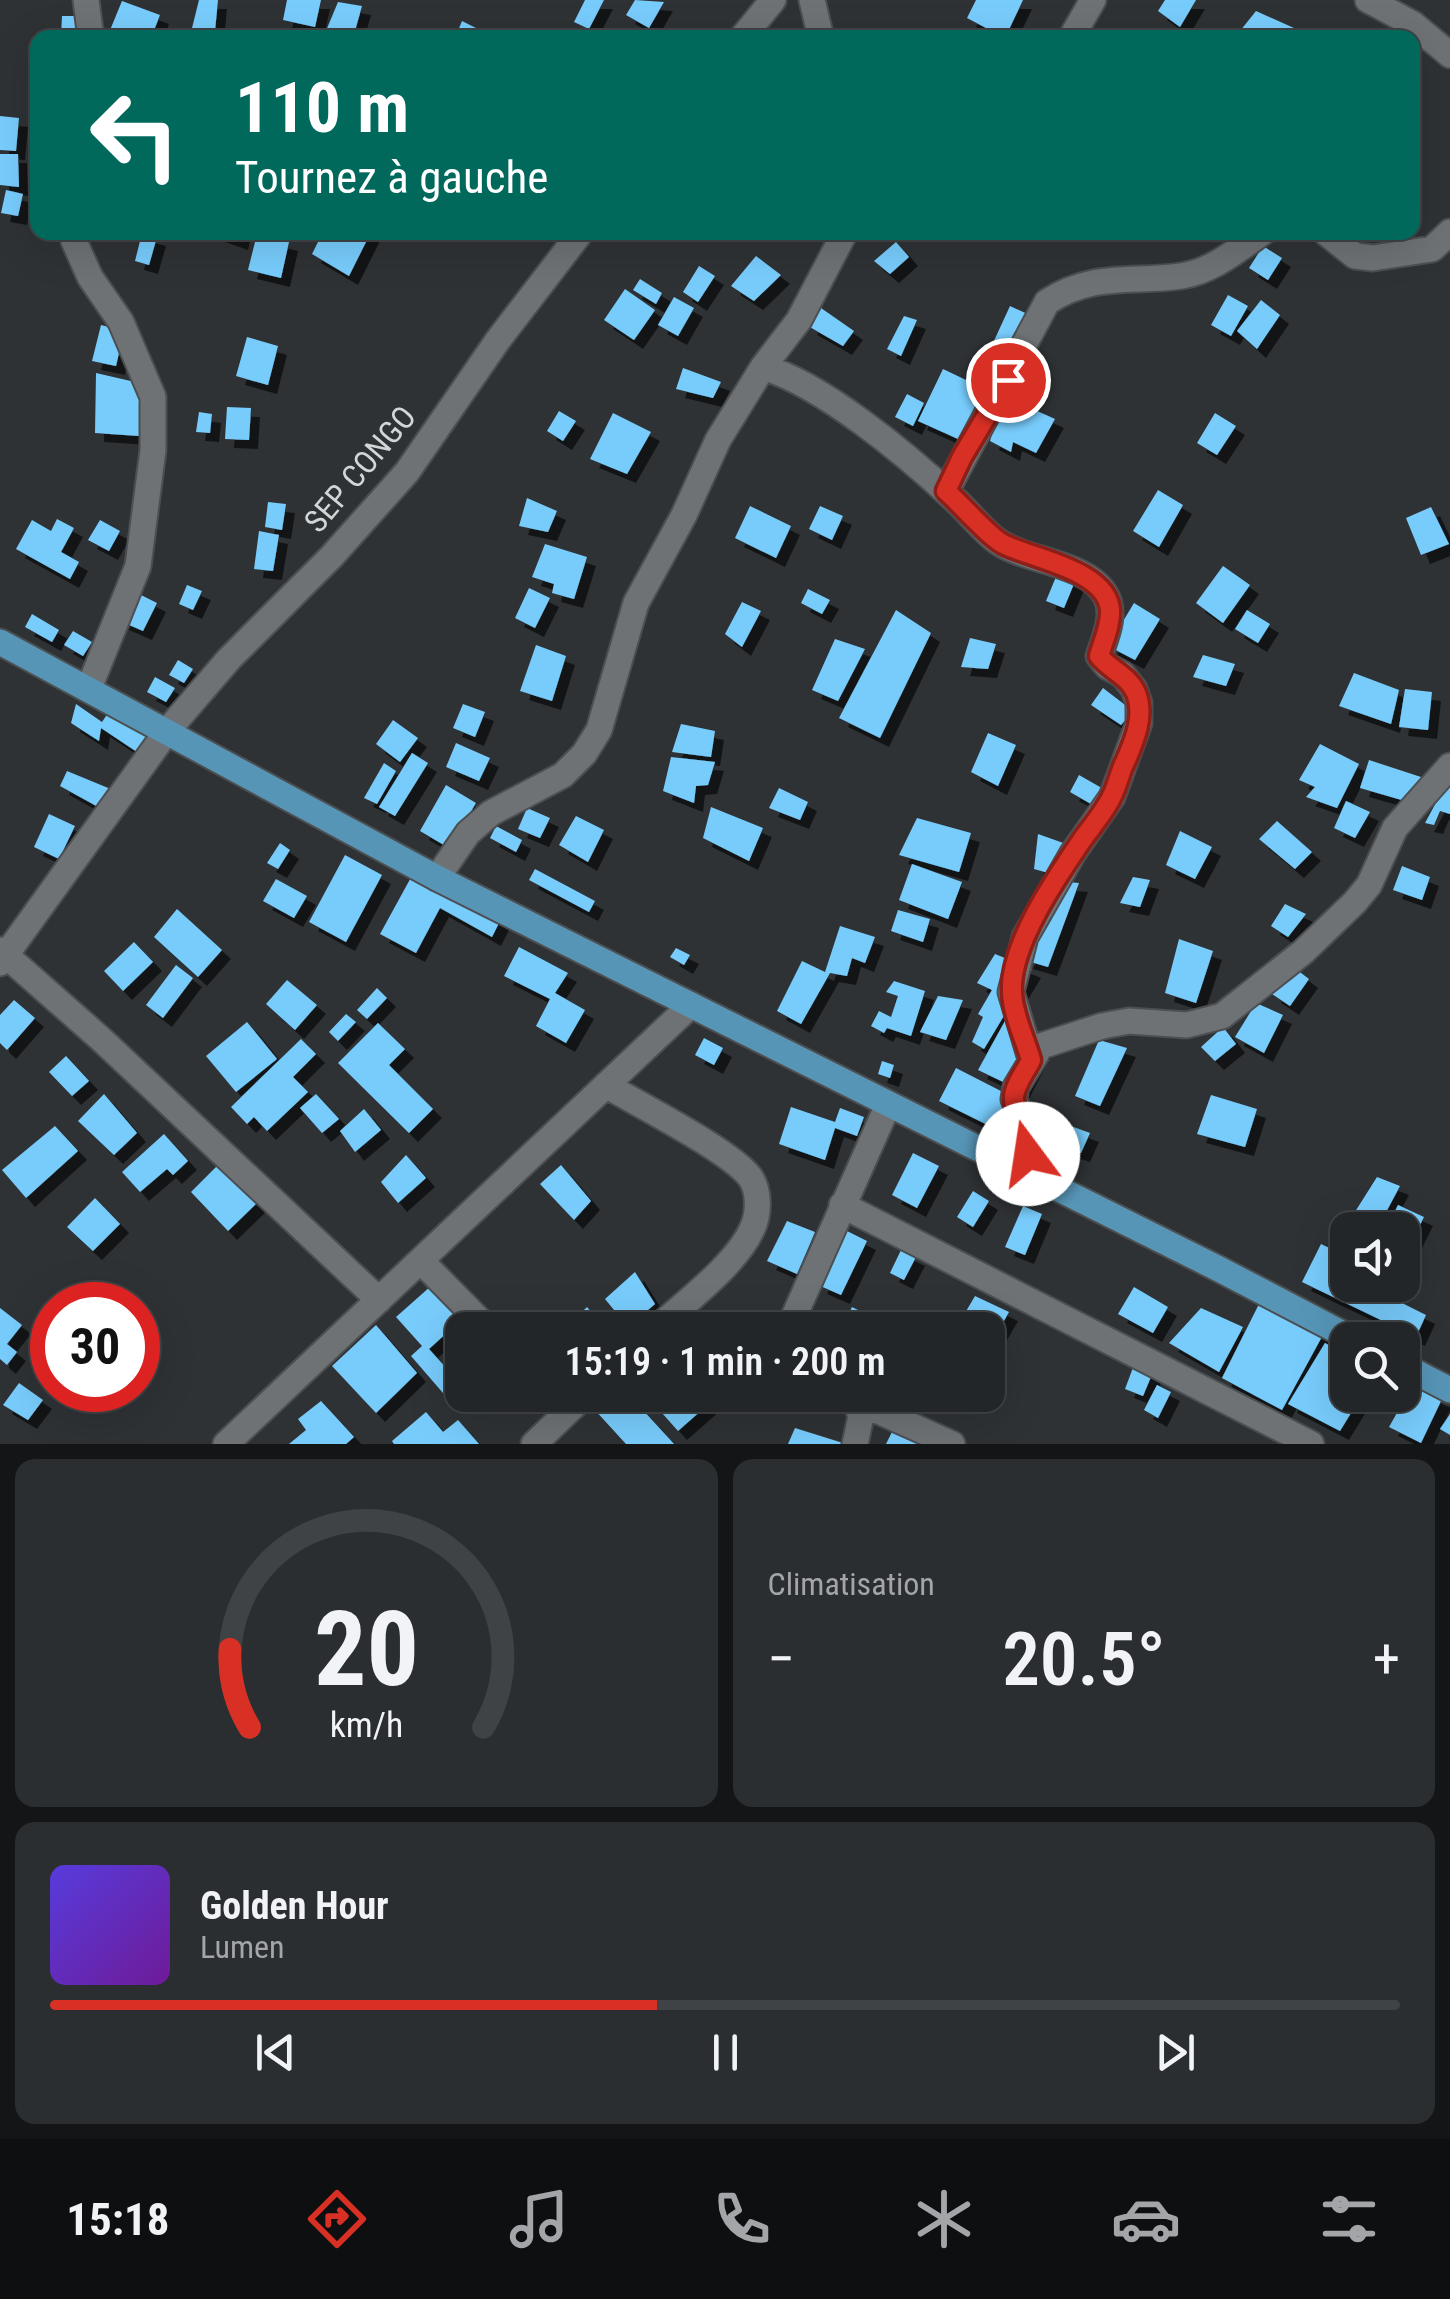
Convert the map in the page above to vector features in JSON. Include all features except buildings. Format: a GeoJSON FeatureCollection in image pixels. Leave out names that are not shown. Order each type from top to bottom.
{"type":"FeatureCollection","features":[{"type":"Feature","properties":{"kind":"main road"},"geometry":{"type":"LineString","coordinates":[[0,642],[437,878],[1330,1327]]}},
{"type":"Feature","properties":{"kind":"main road"},"geometry":{"type":"LineString","coordinates":[[1420,1374],[1450,1390]]}},
{"type":"Feature","properties":{"kind":"street"},"geometry":{"type":"LineString","coordinates":[[86,0],[89,30]]}},
{"type":"Feature","properties":{"kind":"street"},"geometry":{"type":"LineString","coordinates":[[749,30],[773,0]]}},
{"type":"Feature","properties":{"kind":"street"},"geometry":{"type":"LineString","coordinates":[[812,0],[818,30]]}},
{"type":"Feature","properties":{"kind":"street"},"geometry":{"type":"LineString","coordinates":[[1076,30],[1093,0]]}},
{"type":"Feature","properties":{"kind":"street"},"geometry":{"type":"LineString","coordinates":[[1368,0],[1413,24],[1450,55]]}},
{"type":"Feature","properties":{"kind":"street"},"geometry":{"type":"LineString","coordinates":[[1335,240],[1355,256],[1373,258],[1432,249],[1450,232]]}},
{"type":"Feature","properties":{"kind":"street"},"geometry":{"type":"LineString","coordinates":[[74,240],[90,277],[121,322],[153,398],[152,450],[138,566],[90,688]]}},
{"type":"Feature","properties":{"kind":"street","name":"SEP CONGO"},"geometry":{"type":"LineString","coordinates":[[2,956],[168,730],[407,472],[498,340],[576,240]]}},
{"type":"Feature","properties":{"kind":"street"},"geometry":{"type":"LineString","coordinates":[[437,878],[468,833],[491,813],[563,775],[584,754],[599,730],[636,603],[684,515],[718,440],[799,320],[841,240]]}},
{"type":"Feature","properties":{"kind":"street"},"geometry":{"type":"LineString","coordinates":[[946,491],[1047,302],[1087,282],[1196,273],[1250,240]]}},
{"type":"Feature","properties":{"kind":"street"},"geometry":{"type":"LineString","coordinates":[[764,367],[786,374],[827,400],[946,491],[998,541],[1066,567],[1091,580],[1106,595],[1110,612],[1099,656],[1107,666],[1124,675],[1134,689],[1139,723],[1112,798],[1047,895],[1025,937],[1011,992],[1031,1060]]}},
{"type":"Feature","properties":{"kind":"street"},"geometry":{"type":"LineString","coordinates":[[1023,1172],[1029,1138],[1014,1098],[1016,1087],[1041,1046],[1102,1026],[1129,1022],[1203,1023],[1238,1004],[1303,952],[1356,902],[1369,884],[1395,828],[1450,766]]}},
{"type":"Feature","properties":{"kind":"street"},"geometry":{"type":"LineString","coordinates":[[2,956],[379,1300]]}},
{"type":"Feature","properties":{"kind":"street"},"geometry":{"type":"LineString","coordinates":[[226,1444],[691,1005]]}},
{"type":"Feature","properties":{"kind":"street"},"geometry":{"type":"LineString","coordinates":[[606,1086],[728,1159],[752,1178],[758,1209],[751,1232],[728,1262],[674,1312]]}},
{"type":"Feature","properties":{"kind":"street"},"geometry":{"type":"LineString","coordinates":[[796,1312],[888,1105]]}},
{"type":"Feature","properties":{"kind":"street"},"geometry":{"type":"LineString","coordinates":[[842,1204],[1312,1444]]}},
{"type":"Feature","properties":{"kind":"street"},"geometry":{"type":"LineString","coordinates":[[421,1261],[472,1312]]}},
{"type":"Feature","properties":{"kind":"street"},"geometry":{"type":"LineString","coordinates":[[534,1444],[559,1412]]}},
{"type":"Feature","properties":{"kind":"street"},"geometry":{"type":"LineString","coordinates":[[855,1444],[859,1412]]}},
{"type":"Feature","properties":{"kind":"street"},"geometry":{"type":"LineString","coordinates":[[884,1412],[952,1444]]}},
{"type":"Feature","properties":{"kind":"route"},"geometry":{"type":"LineString","coordinates":[[1008,380],[946,491],[998,541],[1066,567],[1091,580],[1106,595],[1110,612],[1099,656],[1107,666],[1124,675],[1139,704],[1133,744],[1112,798],[1047,895],[1025,937],[1015,969],[1011,992],[1031,1060],[1014,1098],[1029,1138],[1028,1154]]}}]}
